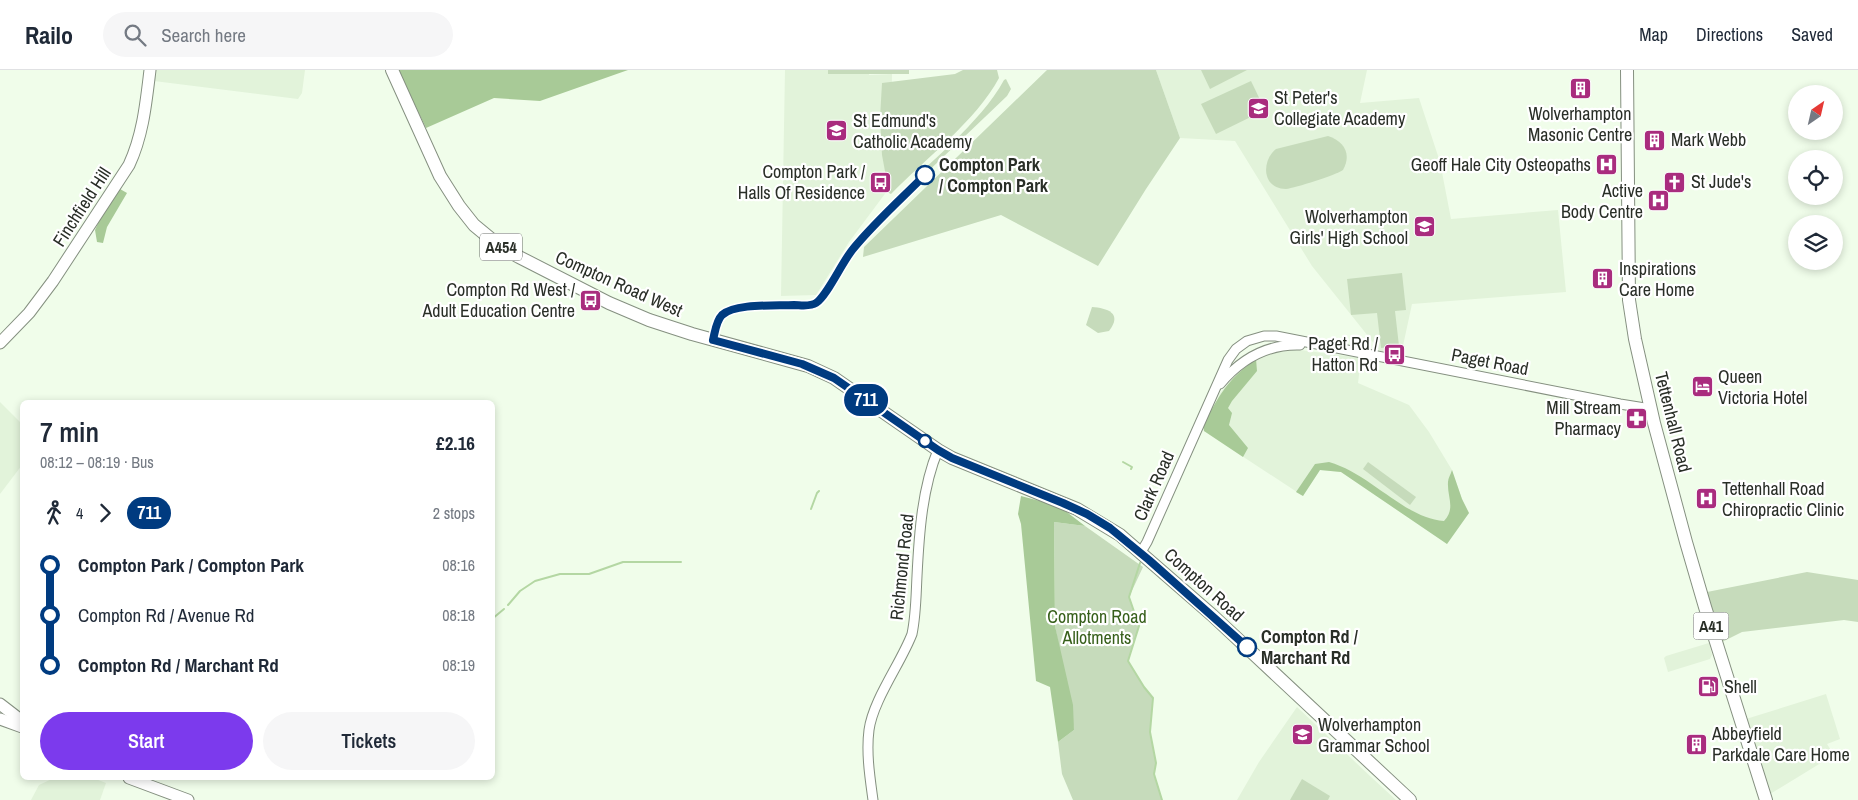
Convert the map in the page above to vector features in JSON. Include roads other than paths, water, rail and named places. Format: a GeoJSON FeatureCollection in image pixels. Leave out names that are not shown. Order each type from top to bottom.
{"type":"FeatureCollection","features":[{"type":"Feature","properties":{"kind":"highway","name":"Compton Road West"},"geometry":{"type":"LineString","coordinates":[[392,70],[449,192],[474,225],[497,244],[593,295],[649,320],[692,334],[802,364],[834,378],[938,450]]}},
{"type":"Feature","properties":{"kind":"highway","name":"Tettenhall Road"},"geometry":{"type":"LineString","coordinates":[[1627,70],[1629,300],[1635,338],[1651,408],[1700,590],[1766,800]]}},
{"type":"Feature","properties":{"kind":"highway","name":"Compton Road"},"geometry":{"type":"LineString","coordinates":[[938,450],[952,458],[1087,514],[1120,535],[1233,634],[1410,800]]}},
{"type":"Feature","properties":{"kind":"main road","name":"Finchfield Hill"},"geometry":{"type":"LineString","coordinates":[[0,343],[29,312],[53,281],[127,170],[144,121],[150,70]]}},
{"type":"Feature","properties":{"kind":"main road"},"geometry":{"type":"LineString","coordinates":[[0,704],[20,719]]}},
{"type":"Feature","properties":{"kind":"main road"},"geometry":{"type":"LineString","coordinates":[[0,719],[20,726]]}},
{"type":"Feature","properties":{"kind":"main road"},"geometry":{"type":"LineString","coordinates":[[135,780],[188,800]]}},
{"type":"Feature","properties":{"kind":"street","name":"Paget Road"},"geometry":{"type":"LineString","coordinates":[[1196,432],[1233,352],[1241,345],[1255,338],[1276,336],[1620,404],[1651,408]]}},
{"type":"Feature","properties":{"kind":"street","name":"Paget Road"},"geometry":{"type":"LineString","coordinates":[[1216,388],[1242,363],[1267,349],[1288,344],[1322,346]]}},
{"type":"Feature","properties":{"kind":"street","name":"Clark Road"},"geometry":{"type":"LineString","coordinates":[[1141,552],[1150,537],[1196,432]]}},
{"type":"Feature","properties":{"kind":"street","name":"Richmond Road"},"geometry":{"type":"LineString","coordinates":[[873,800],[869,775],[869,729],[878,705],[912,634],[924,507],[932,466],[938,450]]}},
{"type":"Feature","properties":{"kind":"waterway"},"geometry":{"type":"LineString","coordinates":[[1123,462],[1132,467],[1131,469]]}},
{"type":"Feature","properties":{"kind":"waterway"},"geometry":{"type":"LineString","coordinates":[[811,509],[819,491]]}},
{"type":"Feature","properties":{"kind":"waterway"},"geometry":{"type":"LineString","coordinates":[[508,605],[520,591],[535,581],[560,574],[589,574],[623,562],[681,562]]}},
{"type":"Feature","properties":{"kind":"waterway"},"geometry":{"type":"LineString","coordinates":[[1140,563],[1129,597],[1139,626],[1128,661],[1153,698],[1150,732],[1156,763],[1154,774],[1162,800]]}},
{"type":"Feature","properties":{"kind":"waterway"},"geometry":{"type":"LineString","coordinates":[[495,616],[504,609]]}},
{"type":"Feature","properties":{"kind":"place","name":"Wolverhampton Masonic Centre"},"geometry":{"type":"Point","coordinates":[1580,89]}},
{"type":"Feature","properties":{"kind":"place","name":"St Peter's Collegiate Academy"},"geometry":{"type":"Point","coordinates":[1258,108]}},
{"type":"Feature","properties":{"kind":"place","name":"St Edmund's Catholic Academy"},"geometry":{"type":"Point","coordinates":[837,131]}},
{"type":"Feature","properties":{"kind":"place","name":"Mark Webb"},"geometry":{"type":"Point","coordinates":[1655,140]}},
{"type":"Feature","properties":{"kind":"place","name":"Geoff Hale City Osteopaths"},"geometry":{"type":"Point","coordinates":[1607,165]}},
{"type":"Feature","properties":{"kind":"place","name":"Compton Park / Compton Park"},"geometry":{"type":"Point","coordinates":[925,175]}},
{"type":"Feature","properties":{"kind":"place","name":"Compton Park / Halls Of Residence"},"geometry":{"type":"Point","coordinates":[881,182]}},
{"type":"Feature","properties":{"kind":"place","name":"St Jude's"},"geometry":{"type":"Point","coordinates":[1675,182]}},
{"type":"Feature","properties":{"kind":"place","name":"Active Body Centre"},"geometry":{"type":"Point","coordinates":[1659,201]}},
{"type":"Feature","properties":{"kind":"place","name":"Wolverhampton Girls' High School"},"geometry":{"type":"Point","coordinates":[1424,227]}},
{"type":"Feature","properties":{"kind":"place","name":"Inspirations Care Home"},"geometry":{"type":"Point","coordinates":[1603,279]}},
{"type":"Feature","properties":{"kind":"place","name":"Compton Rd West / Adult Education Centre"},"geometry":{"type":"Point","coordinates":[591,300]}},
{"type":"Feature","properties":{"kind":"place","name":"Paget Rd / Hatton Rd"},"geometry":{"type":"Point","coordinates":[1394,354]}},
{"type":"Feature","properties":{"kind":"place","name":"Queen Victoria Hotel"},"geometry":{"type":"Point","coordinates":[1702,387]}},
{"type":"Feature","properties":{"kind":"place","name":"Mill Stream Pharmacy"},"geometry":{"type":"Point","coordinates":[1637,418]}},
{"type":"Feature","properties":{"kind":"place","name":"Tettenhall Road Chiropractic Clinic"},"geometry":{"type":"Point","coordinates":[1706,499]}},
{"type":"Feature","properties":{"kind":"place","name":"Compton Rd / Marchant Rd"},"geometry":{"type":"Point","coordinates":[1247,647]}},
{"type":"Feature","properties":{"kind":"place","name":"Shell"},"geometry":{"type":"Point","coordinates":[1708,687]}},
{"type":"Feature","properties":{"kind":"place","name":"Wolverhampton Grammar School"},"geometry":{"type":"Point","coordinates":[1302,735]}},
{"type":"Feature","properties":{"kind":"place","name":"Abbeyfield Parkdale Care Home"},"geometry":{"type":"Point","coordinates":[1696,744]}},
{"type":"Feature","properties":{"kind":"park label","name":"Compton Road Allotments"},"geometry":{"type":"Point","coordinates":[1097,627]}}]}
